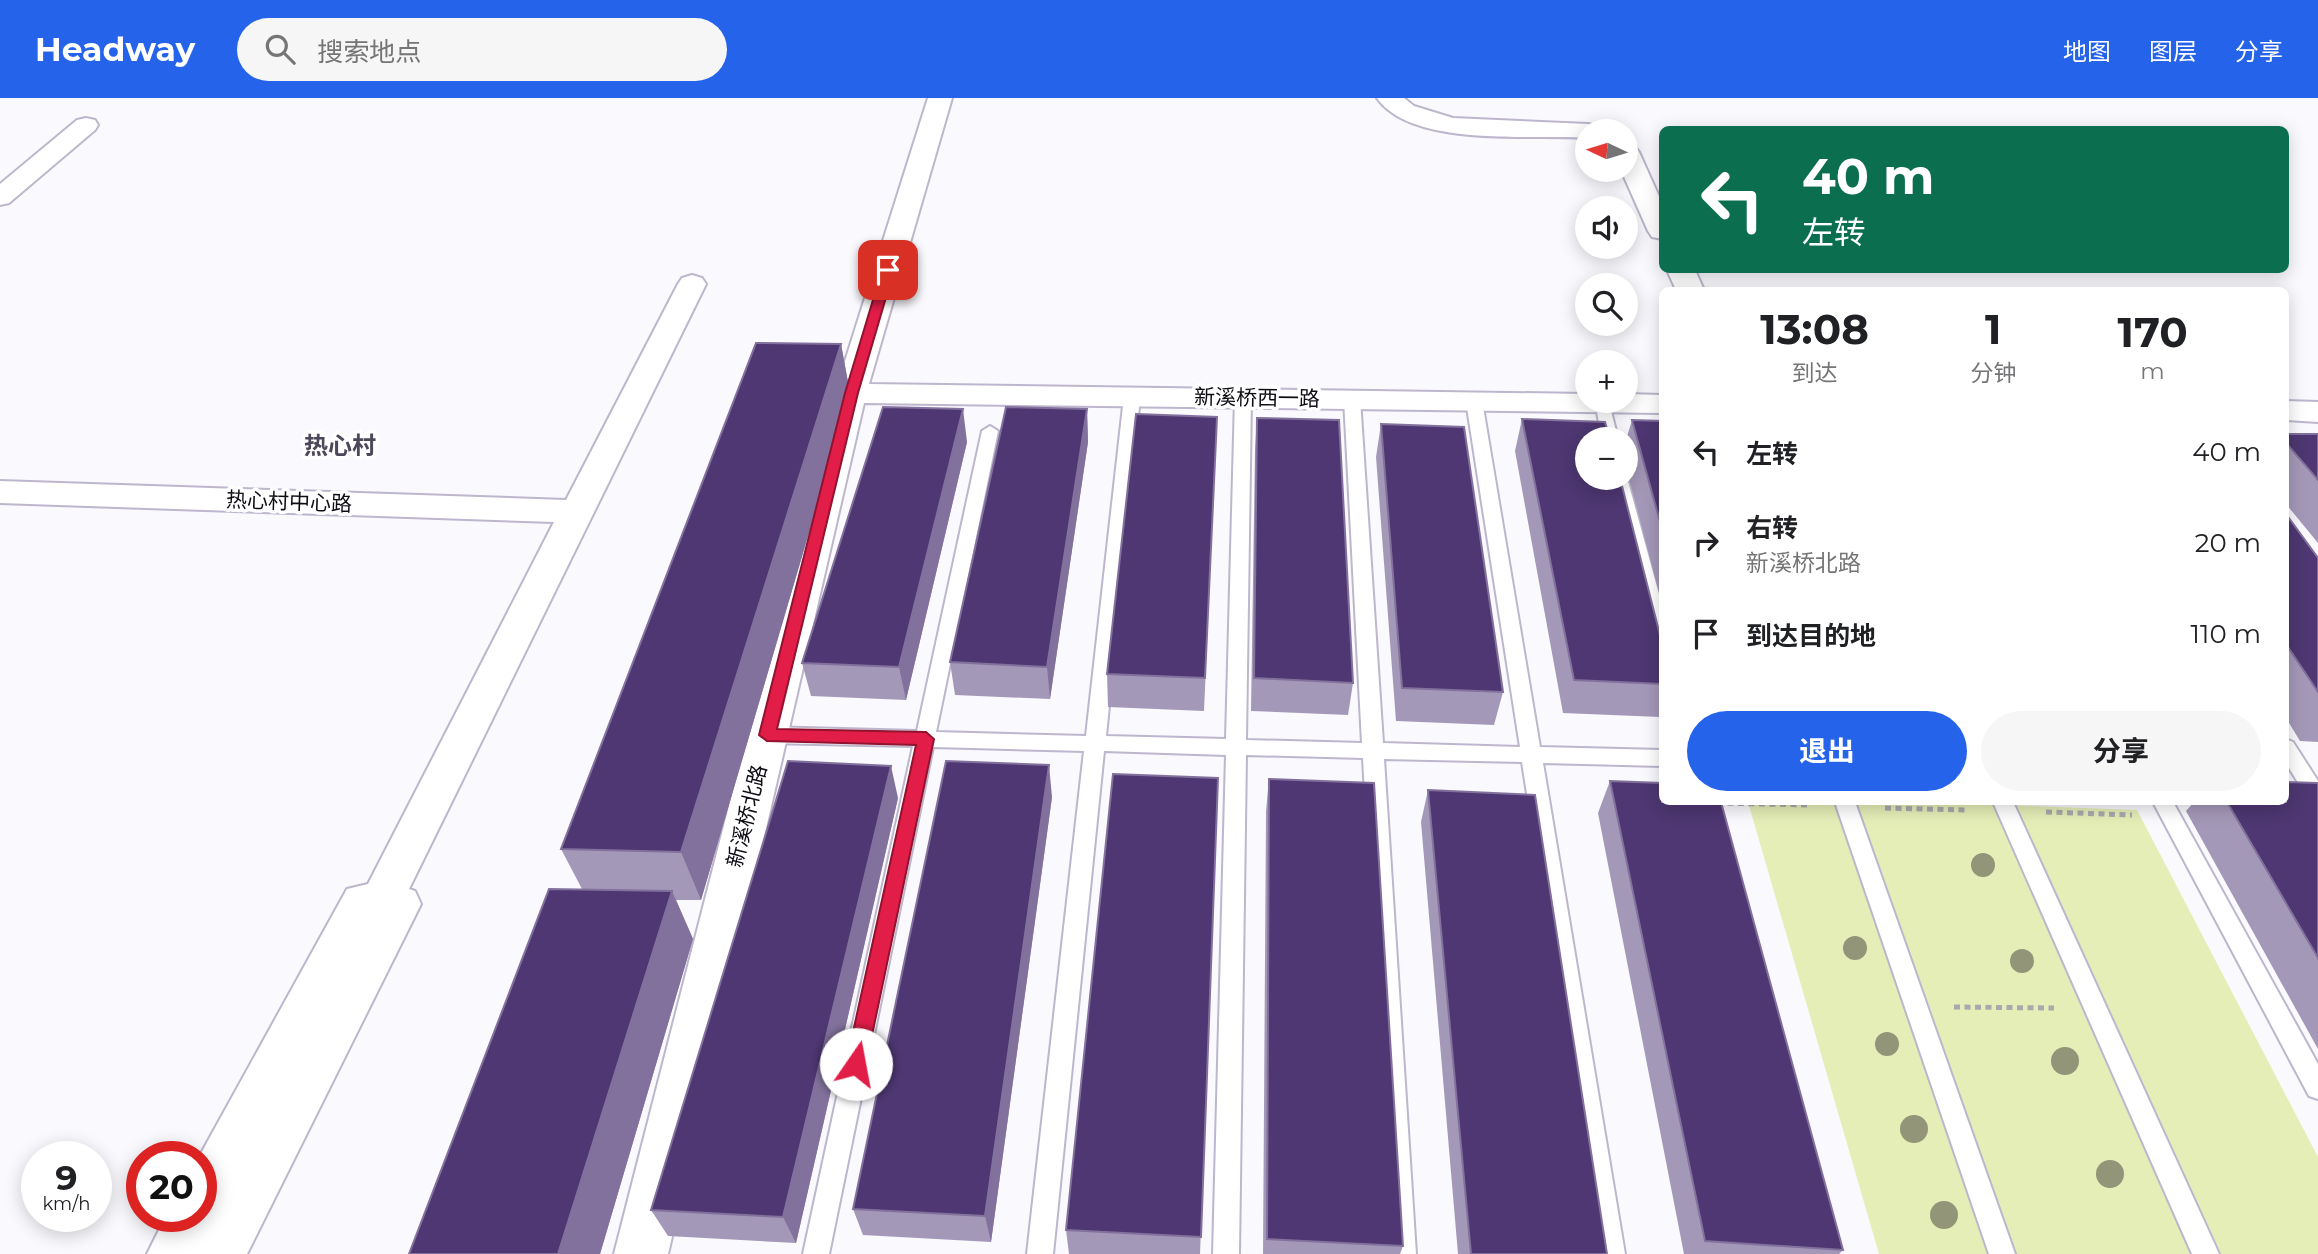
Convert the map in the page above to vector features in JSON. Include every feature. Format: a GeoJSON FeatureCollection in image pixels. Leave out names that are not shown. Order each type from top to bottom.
{"type":"FeatureCollection","features":[{"type":"Feature","properties":{"kind":"street","name":"新溪桥北路"},"geometry":{"type":"LineString","coordinates":[[641,1254],[851,393],[940,98]]}},
{"type":"Feature","properties":{"kind":"street"},"geometry":{"type":"LineString","coordinates":[[1389,98],[1398,110],[1438,123],[1575,130]]}},
{"type":"Feature","properties":{"kind":"street"},"geometry":{"type":"LineString","coordinates":[[0,197],[86,125]]}},
{"type":"Feature","properties":{"kind":"street"},"geometry":{"type":"LineString","coordinates":[[1638,178],[1659,224]]}},
{"type":"Feature","properties":{"kind":"street"},"geometry":{"type":"LineString","coordinates":[[380,903],[692,284]]}},
{"type":"Feature","properties":{"kind":"street","name":"新溪桥西一路"},"geometry":{"type":"LineString","coordinates":[[851,393],[1575,403]]}},
{"type":"Feature","properties":{"kind":"street","name":"新溪桥西一路"},"geometry":{"type":"LineString","coordinates":[[1638,404],[1659,404]]}},
{"type":"Feature","properties":{"kind":"street"},"geometry":{"type":"LineString","coordinates":[[2289,411],[2318,412]]}},
{"type":"Feature","properties":{"kind":"street","name":"热心村中心路"},"geometry":{"type":"LineString","coordinates":[[0,492],[577,512]]}},
{"type":"Feature","properties":{"kind":"street"},"geometry":{"type":"LineString","coordinates":[[217,1174],[363,902],[399,904],[219,1254]]}},
{"type":"Feature","properties":{"kind":"street"},"geometry":{"type":"LineString","coordinates":[[174,1254],[186,1232]]}},
{"type":"Feature","properties":{"kind":"lane"},"geometry":{"type":"LineString","coordinates":[[1040,1254],[1132,397]]}},
{"type":"Feature","properties":{"kind":"lane"},"geometry":{"type":"LineString","coordinates":[[1226,1254],[1243,398]]}},
{"type":"Feature","properties":{"kind":"lane"},"geometry":{"type":"LineString","coordinates":[[1352,399],[1403,1254]]}},
{"type":"Feature","properties":{"kind":"lane"},"geometry":{"type":"LineString","coordinates":[[1474,401],[1612,1254]]}},
{"type":"Feature","properties":{"kind":"lane"},"geometry":{"type":"LineString","coordinates":[[816,1254],[990,431]]}},
{"type":"Feature","properties":{"kind":"lane"},"geometry":{"type":"LineString","coordinates":[[1623,490],[1659,627]]}},
{"type":"Feature","properties":{"kind":"lane"},"geometry":{"type":"LineString","coordinates":[[767,735],[1659,758]]}},
{"type":"Feature","properties":{"kind":"lane"},"geometry":{"type":"LineString","coordinates":[[2289,752],[2318,798]]}},
{"type":"Feature","properties":{"kind":"lane"},"geometry":{"type":"LineString","coordinates":[[1846,805],[2001,1254]]}},
{"type":"Feature","properties":{"kind":"lane"},"geometry":{"type":"LineString","coordinates":[[2005,806],[2206,1254]]}},
{"type":"Feature","properties":{"kind":"lane"},"geometry":{"type":"LineString","coordinates":[[2167,809],[2318,1088]]}},
{"type":"Feature","properties":{"kind":"path"},"geometry":{"type":"LineString","coordinates":[[1926,805],[2167,809]]}},
{"type":"Feature","properties":{"kind":"path"},"geometry":{"type":"LineString","coordinates":[[1915,1006],[2096,1009]]}},
{"type":"Feature","properties":{"kind":"green space"},"geometry":{"type":"Polygon","coordinates":[[[1749,805],[2007,805],[2137,810],[2318,1157],[2318,1254],[1879,1254],[1749,805]]]}},
{"type":"Feature","properties":{"kind":"building"},"geometry":{"type":"Polygon","coordinates":[[[756,343],[841,344],[681,852],[561,849],[756,343]]]}},
{"type":"Feature","properties":{"kind":"building"},"geometry":{"type":"Polygon","coordinates":[[[883,407],[963,409],[899,667],[802,663],[883,407]]]}},
{"type":"Feature","properties":{"kind":"building"},"geometry":{"type":"Polygon","coordinates":[[[1006,407],[1087,409],[1047,667],[950,662],[1006,407]]]}},
{"type":"Feature","properties":{"kind":"building"},"geometry":{"type":"Polygon","coordinates":[[[1136,414],[1217,417],[1205,678],[1107,674],[1136,414]]]}},
{"type":"Feature","properties":{"kind":"building"},"geometry":{"type":"Polygon","coordinates":[[[1257,418],[1339,420],[1353,683],[1254,678],[1257,418]]]}},
{"type":"Feature","properties":{"kind":"building"},"geometry":{"type":"Polygon","coordinates":[[[1522,419],[1605,422],[1606,427],[1575,427],[1575,490],[1623,490],[1659,631],[1659,684],[1574,680],[1522,419]]]}},
{"type":"Feature","properties":{"kind":"building"},"geometry":{"type":"Polygon","coordinates":[[[1632,420],[1659,421],[1659,518],[1638,442],[1638,427],[1634,427],[1632,420]]]}},
{"type":"Feature","properties":{"kind":"building"},"geometry":{"type":"Polygon","coordinates":[[[1381,424],[1464,427],[1503,692],[1402,688],[1381,424]]]}},
{"type":"Feature","properties":{"kind":"building"},"geometry":{"type":"Polygon","coordinates":[[[2289,434],[2318,434],[2318,480],[2289,446],[2289,434]]]}},
{"type":"Feature","properties":{"kind":"building"},"geometry":{"type":"Polygon","coordinates":[[[2289,518],[2318,558],[2318,692],[2289,648],[2289,518]]]}},
{"type":"Feature","properties":{"kind":"building"},"geometry":{"type":"Polygon","coordinates":[[[788,761],[891,766],[783,1217],[651,1210],[788,761]]]}},
{"type":"Feature","properties":{"kind":"building"},"geometry":{"type":"Polygon","coordinates":[[[946,761],[1049,765],[985,1216],[853,1209],[946,761]]]}},
{"type":"Feature","properties":{"kind":"building"},"geometry":{"type":"Polygon","coordinates":[[[1113,774],[1218,778],[1201,1237],[1066,1230],[1113,774]]]}},
{"type":"Feature","properties":{"kind":"building"},"geometry":{"type":"Polygon","coordinates":[[[1269,779],[1374,783],[1403,1246],[1267,1239],[1269,779]]]}},
{"type":"Feature","properties":{"kind":"building"},"geometry":{"type":"Polygon","coordinates":[[[1610,781],[1659,783],[1659,805],[1722,805],[1843,1250],[1705,1241],[1610,781]]]}},
{"type":"Feature","properties":{"kind":"building"},"geometry":{"type":"Polygon","coordinates":[[[2289,782],[2318,783],[2318,958],[2229,805],[2289,805],[2289,782]]]}},
{"type":"Feature","properties":{"kind":"building"},"geometry":{"type":"Polygon","coordinates":[[[1428,790],[1535,795],[1607,1254],[1471,1254],[1428,790]]]}},
{"type":"Feature","properties":{"kind":"building"},"geometry":{"type":"Polygon","coordinates":[[[549,889],[672,891],[558,1254],[409,1254],[549,889]]]}},
{"type":"Feature","properties":{"kind":"district","name":"热心村"},"geometry":{"type":"Point","coordinates":[340,446]}},
{"type":"Feature","properties":{"kind":"route"},"geometry":{"type":"LineString","coordinates":[[856,1064],[926,739],[767,735],[851,393],[888,270]]}}]}
